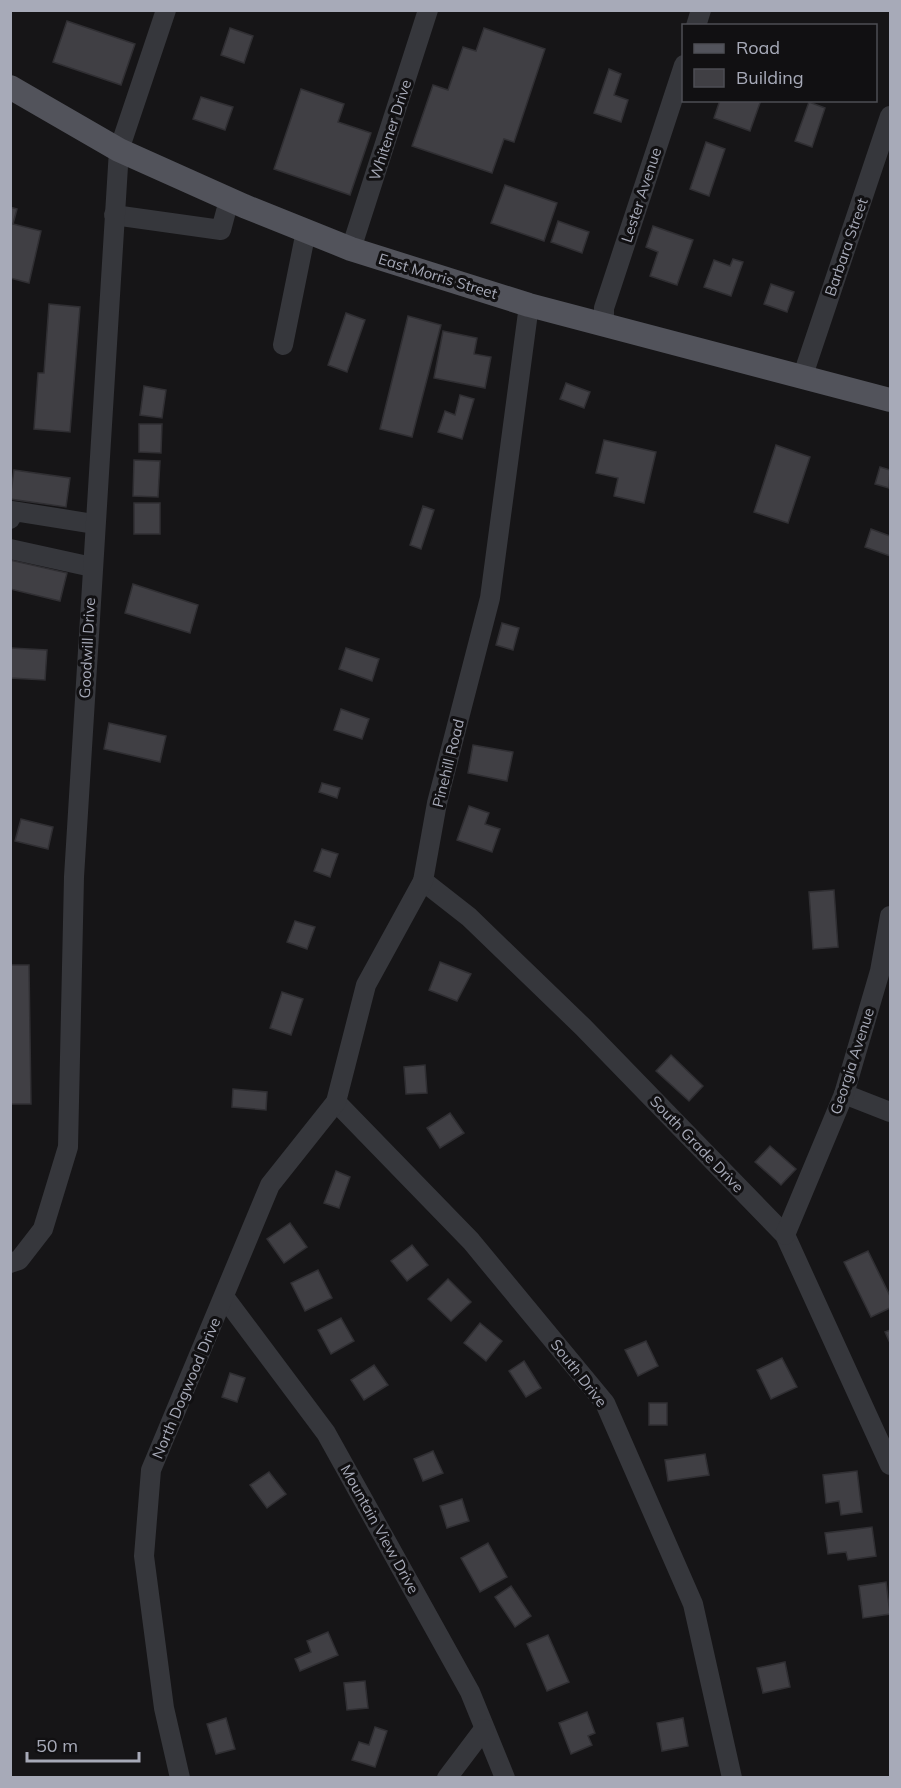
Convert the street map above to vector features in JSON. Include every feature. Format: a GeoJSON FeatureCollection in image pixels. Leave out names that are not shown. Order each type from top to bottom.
{"type":"FeatureCollection","features":[{"type":"Feature","properties":{"kind":"main road","name":"East Morris Street"},"geometry":{"type":"LineString","coordinates":[[10,87],[119,150],[230,200],[351,249],[529,305],[891,400]]}},
{"type":"Feature","properties":{"kind":"street","name":"Goodwill Drive"},"geometry":{"type":"LineString","coordinates":[[10,1263],[19,1260],[43,1229],[68,1147],[74,877],[94,524],[119,150],[166,10]]}},
{"type":"Feature","properties":{"kind":"street","name":"Whitener Drive"},"geometry":{"type":"LineString","coordinates":[[351,249],[428,10]]}},
{"type":"Feature","properties":{"kind":"street","name":"Lester Avenue"},"geometry":{"type":"LineString","coordinates":[[604,325],[604,308],[610,287],[682,71]]}},
{"type":"Feature","properties":{"kind":"street","name":"Barbara Street"},"geometry":{"type":"LineString","coordinates":[[802,378],[891,116]]}},
{"type":"Feature","properties":{"kind":"street"},"geometry":{"type":"LineString","coordinates":[[114,215],[221,230],[230,200]]}},
{"type":"Feature","properties":{"kind":"street"},"geometry":{"type":"LineString","coordinates":[[283,345],[306,231]]}},
{"type":"Feature","properties":{"kind":"street","name":"Pinehill Road"},"geometry":{"type":"LineString","coordinates":[[270,1185],[336,1102],[366,985],[423,881],[437,802],[490,598],[529,305]]}},
{"type":"Feature","properties":{"kind":"street"},"geometry":{"type":"LineString","coordinates":[[10,519],[13,511],[94,524]]}},
{"type":"Feature","properties":{"kind":"street"},"geometry":{"type":"LineString","coordinates":[[10,549],[92,567]]}},
{"type":"Feature","properties":{"kind":"street","name":"South Grade Drive"},"geometry":{"type":"LineString","coordinates":[[423,881],[469,917],[583,1027],[785,1235],[891,1465]]}},
{"type":"Feature","properties":{"kind":"street","name":"Georgia Avenue"},"geometry":{"type":"LineString","coordinates":[[785,1235],[844,1094],[880,971],[891,915]]}},
{"type":"Feature","properties":{"kind":"street"},"geometry":{"type":"LineString","coordinates":[[844,1094],[891,1112]]}},
{"type":"Feature","properties":{"kind":"street","name":"South Drive"},"geometry":{"type":"LineString","coordinates":[[336,1102],[471,1241],[605,1403],[693,1604],[732,1778]]}},
{"type":"Feature","properties":{"kind":"street","name":"North Dogwood Drive"},"geometry":{"type":"LineString","coordinates":[[180,1778],[164,1708],[144,1556],[151,1470],[225,1298],[270,1185]]}},
{"type":"Feature","properties":{"kind":"street","name":"Mountain View Drive"},"geometry":{"type":"LineString","coordinates":[[225,1298],[326,1433],[471,1692],[505,1778]]}},
{"type":"Feature","properties":{"kind":"street"},"geometry":{"type":"LineString","coordinates":[[447,1778],[484,1729]]}},
{"type":"Feature","properties":{"kind":"building"},"geometry":{"type":"Polygon","coordinates":[[[67,21],[135,44],[121,85],[53,62],[67,21]]]}},
{"type":"Feature","properties":{"kind":"building"},"geometry":{"type":"Polygon","coordinates":[[[230,28],[253,36],[244,63],[221,55],[230,28]]]}},
{"type":"Feature","properties":{"kind":"building"},"geometry":{"type":"Polygon","coordinates":[[[484,28],[545,49],[514,142],[504,139],[492,173],[412,146],[433,85],[448,90],[463,47],[476,51],[484,28]]]}},
{"type":"Feature","properties":{"kind":"building"},"geometry":{"type":"Polygon","coordinates":[[[609,69],[621,74],[614,95],[628,100],[621,122],[594,113],[609,69]]]}},
{"type":"Feature","properties":{"kind":"building"},"geometry":{"type":"Polygon","coordinates":[[[301,89],[344,104],[338,122],[371,133],[350,195],[274,169],[301,89]]]}},
{"type":"Feature","properties":{"kind":"building"},"geometry":{"type":"Polygon","coordinates":[[[201,97],[233,107],[225,130],[193,119],[201,97]]]}},
{"type":"Feature","properties":{"kind":"building"},"geometry":{"type":"Polygon","coordinates":[[[719,102],[760,102],[750,131],[714,118],[719,102]]]}},
{"type":"Feature","properties":{"kind":"building"},"geometry":{"type":"Polygon","coordinates":[[[809,102],[825,108],[812,147],[795,141],[809,102]]]}},
{"type":"Feature","properties":{"kind":"building"},"geometry":{"type":"Polygon","coordinates":[[[706,142],[725,149],[709,196],[690,189],[706,142]]]}},
{"type":"Feature","properties":{"kind":"building"},"geometry":{"type":"Polygon","coordinates":[[[505,185],[557,203],[544,241],[491,223],[505,185]]]}},
{"type":"Feature","properties":{"kind":"building"},"geometry":{"type":"Polygon","coordinates":[[[10,207],[17,209],[13,224],[41,231],[29,283],[10,278],[10,207]]]}},
{"type":"Feature","properties":{"kind":"building"},"geometry":{"type":"Polygon","coordinates":[[[558,221],[589,232],[582,253],[551,242],[558,221]]]}},
{"type":"Feature","properties":{"kind":"building"},"geometry":{"type":"Polygon","coordinates":[[[653,226],[693,240],[677,285],[650,276],[658,252],[646,247],[653,226]]]}},
{"type":"Feature","properties":{"kind":"building"},"geometry":{"type":"Polygon","coordinates":[[[733,259],[743,262],[731,296],[704,287],[714,260],[730,266],[733,259]]]}},
{"type":"Feature","properties":{"kind":"building"},"geometry":{"type":"Polygon","coordinates":[[[771,284],[794,292],[787,312],[764,304],[771,284]]]}},
{"type":"Feature","properties":{"kind":"building"},"geometry":{"type":"Polygon","coordinates":[[[49,304],[80,307],[70,432],[34,429],[38,373],[44,373],[49,304]]]}},
{"type":"Feature","properties":{"kind":"building"},"geometry":{"type":"Polygon","coordinates":[[[346,313],[365,320],[347,372],[328,365],[346,313]]]}},
{"type":"Feature","properties":{"kind":"building"},"geometry":{"type":"Polygon","coordinates":[[[408,316],[441,325],[412,437],[380,429],[408,316]]]}},
{"type":"Feature","properties":{"kind":"building"},"geometry":{"type":"Polygon","coordinates":[[[443,331],[477,338],[474,354],[491,357],[485,388],[434,378],[443,331]]]}},
{"type":"Feature","properties":{"kind":"building"},"geometry":{"type":"Polygon","coordinates":[[[566,383],[590,392],[584,408],[560,399],[566,383]]]}},
{"type":"Feature","properties":{"kind":"building"},"geometry":{"type":"Polygon","coordinates":[[[144,386],[166,390],[162,418],[140,415],[144,386]]]}},
{"type":"Feature","properties":{"kind":"building"},"geometry":{"type":"Polygon","coordinates":[[[460,395],[474,399],[462,439],[438,432],[445,411],[455,415],[460,395]]]}},
{"type":"Feature","properties":{"kind":"building"},"geometry":{"type":"Polygon","coordinates":[[[139,424],[162,424],[161,453],[139,452],[139,424]]]}},
{"type":"Feature","properties":{"kind":"building"},"geometry":{"type":"Polygon","coordinates":[[[604,440],[656,452],[644,503],[614,496],[618,478],[596,473],[604,440]]]}},
{"type":"Feature","properties":{"kind":"building"},"geometry":{"type":"Polygon","coordinates":[[[776,445],[810,457],[788,523],[754,512],[776,445]]]}},
{"type":"Feature","properties":{"kind":"building"},"geometry":{"type":"Polygon","coordinates":[[[134,460],[160,461],[158,497],[133,496],[134,460]]]}},
{"type":"Feature","properties":{"kind":"building"},"geometry":{"type":"Polygon","coordinates":[[[880,467],[890,470],[889,488],[875,484],[880,467]]]}},
{"type":"Feature","properties":{"kind":"building"},"geometry":{"type":"Polygon","coordinates":[[[14,470],[70,478],[66,507],[10,499],[14,470]]]}},
{"type":"Feature","properties":{"kind":"building"},"geometry":{"type":"Polygon","coordinates":[[[134,503],[160,503],[160,534],[134,534],[134,503]]]}},
{"type":"Feature","properties":{"kind":"building"},"geometry":{"type":"Polygon","coordinates":[[[423,506],[434,510],[421,549],[410,545],[423,506]]]}},
{"type":"Feature","properties":{"kind":"building"},"geometry":{"type":"Polygon","coordinates":[[[871,529],[890,536],[890,556],[865,547],[871,529]]]}},
{"type":"Feature","properties":{"kind":"building"},"geometry":{"type":"Polygon","coordinates":[[[10,560],[67,573],[60,601],[10,589],[10,560]]]}},
{"type":"Feature","properties":{"kind":"building"},"geometry":{"type":"Polygon","coordinates":[[[133,584],[198,605],[190,633],[125,613],[133,584]]]}},
{"type":"Feature","properties":{"kind":"building"},"geometry":{"type":"Polygon","coordinates":[[[502,623],[519,628],[513,650],[496,645],[502,623]]]}},
{"type":"Feature","properties":{"kind":"building"},"geometry":{"type":"Polygon","coordinates":[[[11,648],[47,650],[45,680],[10,678],[11,648]]]}},
{"type":"Feature","properties":{"kind":"building"},"geometry":{"type":"Polygon","coordinates":[[[346,648],[379,659],[372,681],[339,669],[346,648]]]}},
{"type":"Feature","properties":{"kind":"building"},"geometry":{"type":"Polygon","coordinates":[[[341,709],[369,719],[362,739],[334,730],[341,709]]]}},
{"type":"Feature","properties":{"kind":"building"},"geometry":{"type":"Polygon","coordinates":[[[109,723],[166,736],[160,762],[104,749],[109,723]]]}},
{"type":"Feature","properties":{"kind":"building"},"geometry":{"type":"Polygon","coordinates":[[[473,745],[513,752],[507,781],[468,773],[473,745]]]}},
{"type":"Feature","properties":{"kind":"building"},"geometry":{"type":"Polygon","coordinates":[[[322,783],[340,788],[337,798],[319,792],[322,783]]]}},
{"type":"Feature","properties":{"kind":"building"},"geometry":{"type":"Polygon","coordinates":[[[469,806],[489,813],[485,824],[500,829],[492,852],[457,840],[469,806]]]}},
{"type":"Feature","properties":{"kind":"building"},"geometry":{"type":"Polygon","coordinates":[[[21,819],[53,827],[48,849],[15,841],[21,819]]]}},
{"type":"Feature","properties":{"kind":"building"},"geometry":{"type":"Polygon","coordinates":[[[322,849],[338,854],[330,877],[314,871],[322,849]]]}},
{"type":"Feature","properties":{"kind":"building"},"geometry":{"type":"Polygon","coordinates":[[[834,890],[838,947],[813,949],[809,892],[834,890]]]}},
{"type":"Feature","properties":{"kind":"building"},"geometry":{"type":"Polygon","coordinates":[[[295,921],[315,927],[307,949],[287,942],[295,921]]]}},
{"type":"Feature","properties":{"kind":"building"},"geometry":{"type":"Polygon","coordinates":[[[440,962],[471,974],[457,1001],[429,990],[440,962]]]}},
{"type":"Feature","properties":{"kind":"building"},"geometry":{"type":"Polygon","coordinates":[[[10,965],[29,965],[31,1104],[10,1104],[10,965]]]}},
{"type":"Feature","properties":{"kind":"building"},"geometry":{"type":"Polygon","coordinates":[[[282,992],[303,999],[291,1035],[270,1028],[282,992]]]}},
{"type":"Feature","properties":{"kind":"building"},"geometry":{"type":"Polygon","coordinates":[[[671,1055],[703,1086],[689,1101],[656,1071],[671,1055]]]}},
{"type":"Feature","properties":{"kind":"building"},"geometry":{"type":"Polygon","coordinates":[[[425,1065],[427,1093],[406,1094],[404,1067],[425,1065]]]}},
{"type":"Feature","properties":{"kind":"building"},"geometry":{"type":"Polygon","coordinates":[[[233,1089],[267,1092],[266,1110],[232,1107],[233,1089]]]}},
{"type":"Feature","properties":{"kind":"building"},"geometry":{"type":"Polygon","coordinates":[[[450,1113],[464,1133],[440,1148],[427,1128],[450,1113]]]}},
{"type":"Feature","properties":{"kind":"building"},"geometry":{"type":"Polygon","coordinates":[[[770,1146],[796,1169],[781,1185],[755,1162],[770,1146]]]}},
{"type":"Feature","properties":{"kind":"building"},"geometry":{"type":"Polygon","coordinates":[[[336,1171],[350,1177],[339,1208],[324,1203],[336,1171]]]}},
{"type":"Feature","properties":{"kind":"building"},"geometry":{"type":"Polygon","coordinates":[[[290,1223],[307,1247],[284,1263],[267,1239],[290,1223]]]}},
{"type":"Feature","properties":{"kind":"building"},"geometry":{"type":"Polygon","coordinates":[[[412,1245],[428,1265],[407,1281],[391,1261],[412,1245]]]}},
{"type":"Feature","properties":{"kind":"building"},"geometry":{"type":"Polygon","coordinates":[[[868,1251],[890,1296],[890,1308],[871,1317],[844,1262],[868,1251]]]}},
{"type":"Feature","properties":{"kind":"building"},"geometry":{"type":"Polygon","coordinates":[[[318,1270],[332,1298],[305,1311],[291,1283],[318,1270]]]}},
{"type":"Feature","properties":{"kind":"building"},"geometry":{"type":"Polygon","coordinates":[[[448,1279],[471,1302],[451,1321],[428,1299],[448,1279]]]}},
{"type":"Feature","properties":{"kind":"building"},"geometry":{"type":"Polygon","coordinates":[[[341,1318],[354,1341],[331,1354],[318,1330],[341,1318]]]}},
{"type":"Feature","properties":{"kind":"building"},"geometry":{"type":"Polygon","coordinates":[[[480,1323],[502,1341],[486,1361],[464,1343],[480,1323]]]}},
{"type":"Feature","properties":{"kind":"building"},"geometry":{"type":"Polygon","coordinates":[[[890,1330],[890,1343],[885,1332],[890,1330]]]}},
{"type":"Feature","properties":{"kind":"building"},"geometry":{"type":"Polygon","coordinates":[[[646,1341],[658,1366],[638,1376],[625,1350],[646,1341]]]}},
{"type":"Feature","properties":{"kind":"building"},"geometry":{"type":"Polygon","coordinates":[[[782,1358],[797,1387],[771,1399],[757,1370],[782,1358]]]}},
{"type":"Feature","properties":{"kind":"building"},"geometry":{"type":"Polygon","coordinates":[[[524,1361],[541,1388],[526,1397],[509,1371],[524,1361]]]}},
{"type":"Feature","properties":{"kind":"building"},"geometry":{"type":"Polygon","coordinates":[[[374,1365],[388,1385],[364,1400],[351,1380],[374,1365]]]}},
{"type":"Feature","properties":{"kind":"building"},"geometry":{"type":"Polygon","coordinates":[[[230,1373],[245,1378],[237,1402],[222,1397],[230,1373]]]}},
{"type":"Feature","properties":{"kind":"building"},"geometry":{"type":"Polygon","coordinates":[[[649,1403],[667,1403],[667,1425],[649,1425],[649,1403]]]}},
{"type":"Feature","properties":{"kind":"building"},"geometry":{"type":"Polygon","coordinates":[[[433,1451],[443,1473],[423,1481],[414,1459],[433,1451]]]}},
{"type":"Feature","properties":{"kind":"building"},"geometry":{"type":"Polygon","coordinates":[[[705,1454],[709,1475],[668,1481],[665,1460],[705,1454]]]}},
{"type":"Feature","properties":{"kind":"building"},"geometry":{"type":"Polygon","coordinates":[[[857,1471],[862,1512],[841,1515],[839,1501],[826,1503],[823,1475],[857,1471]]]}},
{"type":"Feature","properties":{"kind":"building"},"geometry":{"type":"Polygon","coordinates":[[[269,1472],[286,1494],[267,1508],[250,1485],[269,1472]]]}},
{"type":"Feature","properties":{"kind":"building"},"geometry":{"type":"Polygon","coordinates":[[[462,1499],[469,1521],[447,1528],[440,1506],[462,1499]]]}},
{"type":"Feature","properties":{"kind":"building"},"geometry":{"type":"Polygon","coordinates":[[[872,1527],[876,1556],[848,1560],[846,1552],[828,1554],[825,1533],[872,1527]]]}},
{"type":"Feature","properties":{"kind":"building"},"geometry":{"type":"Polygon","coordinates":[[[488,1543],[507,1577],[480,1592],[461,1558],[488,1543]]]}},
{"type":"Feature","properties":{"kind":"building"},"geometry":{"type":"Polygon","coordinates":[[[886,1582],[890,1614],[863,1618],[859,1586],[886,1582]]]}},
{"type":"Feature","properties":{"kind":"building"},"geometry":{"type":"Polygon","coordinates":[[[511,1586],[531,1616],[515,1627],[495,1597],[511,1586]]]}},
{"type":"Feature","properties":{"kind":"building"},"geometry":{"type":"Polygon","coordinates":[[[328,1632],[338,1655],[300,1671],[295,1659],[311,1652],[307,1641],[328,1632]]]}},
{"type":"Feature","properties":{"kind":"building"},"geometry":{"type":"Polygon","coordinates":[[[548,1635],[569,1682],[547,1691],[527,1644],[548,1635]]]}},
{"type":"Feature","properties":{"kind":"building"},"geometry":{"type":"Polygon","coordinates":[[[785,1662],[790,1687],[763,1693],[757,1668],[785,1662]]]}},
{"type":"Feature","properties":{"kind":"building"},"geometry":{"type":"Polygon","coordinates":[[[365,1681],[368,1708],[347,1710],[344,1683],[365,1681]]]}},
{"type":"Feature","properties":{"kind":"building"},"geometry":{"type":"Polygon","coordinates":[[[587,1712],[595,1733],[588,1736],[592,1745],[571,1754],[559,1723],[587,1712]]]}},
{"type":"Feature","properties":{"kind":"building"},"geometry":{"type":"Polygon","coordinates":[[[226,1718],[235,1749],[216,1754],[207,1724],[226,1718]]]}},
{"type":"Feature","properties":{"kind":"building"},"geometry":{"type":"Polygon","coordinates":[[[683,1718],[688,1746],[662,1751],[657,1723],[683,1718]]]}},
{"type":"Feature","properties":{"kind":"building"},"geometry":{"type":"Polygon","coordinates":[[[375,1727],[387,1731],[375,1767],[352,1760],[359,1742],[369,1745],[375,1727]]]}}]}
